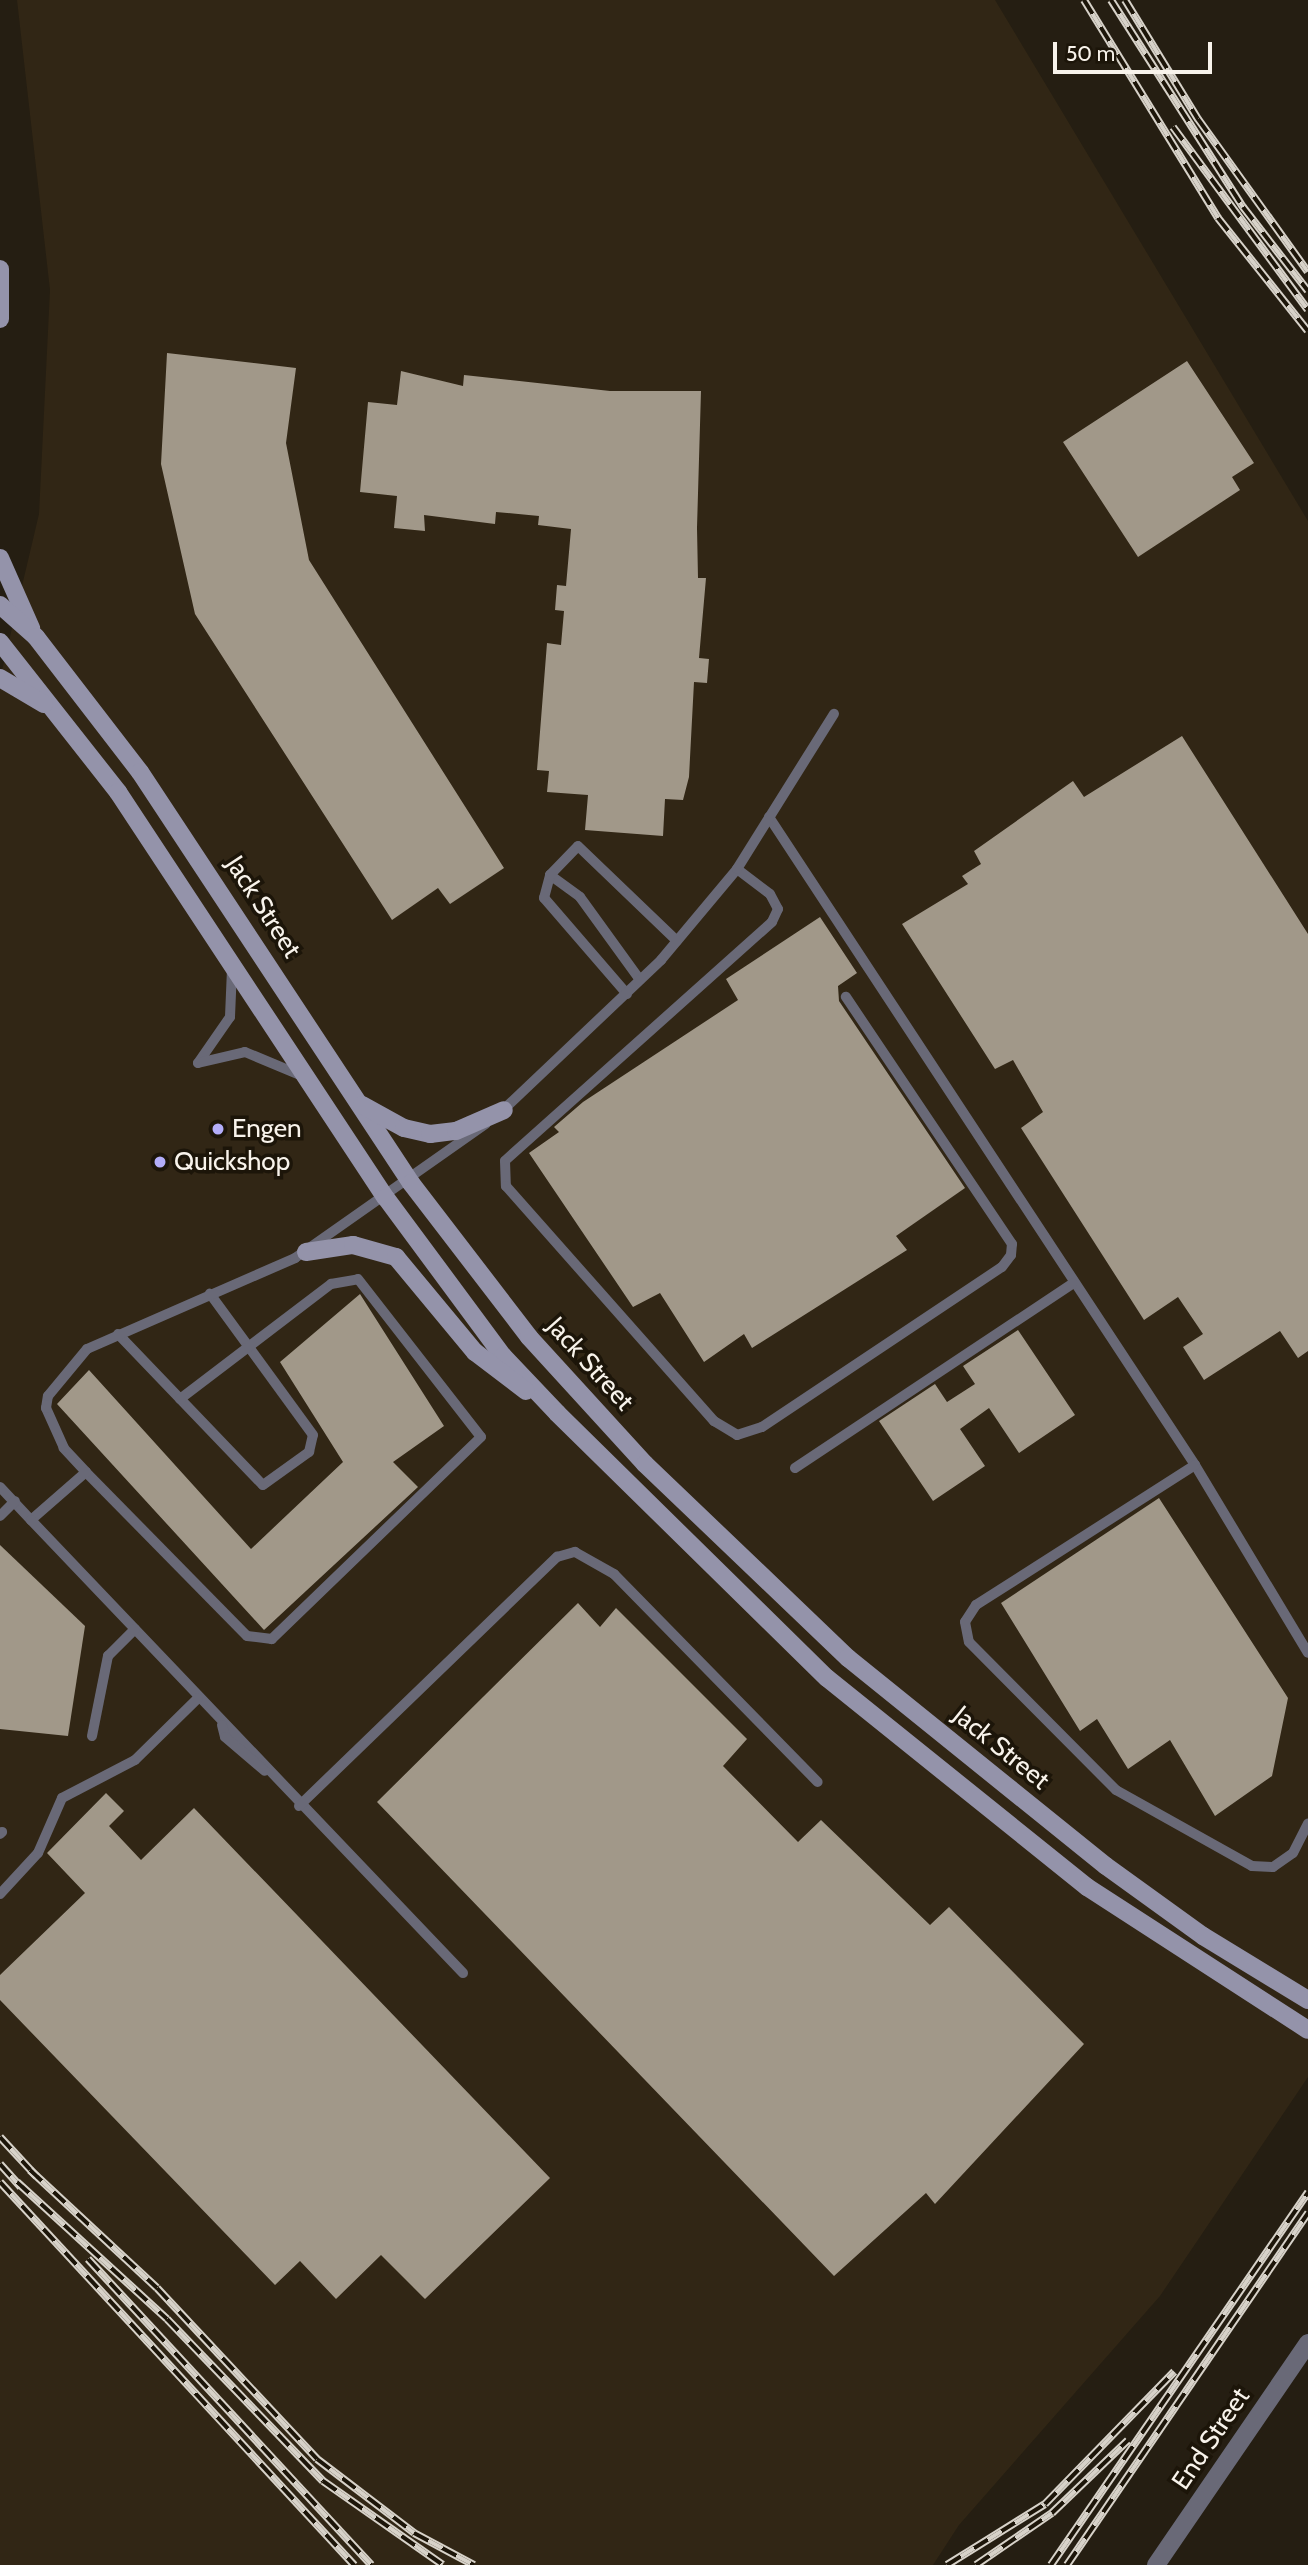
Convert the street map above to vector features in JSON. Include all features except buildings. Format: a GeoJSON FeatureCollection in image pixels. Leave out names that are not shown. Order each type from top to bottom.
{"type":"FeatureCollection","features":[{"type":"Feature","properties":{"kind":"main road"},"geometry":{"type":"LineString","coordinates":[[0,269],[0,318]]}},
{"type":"Feature","properties":{"kind":"main road"},"geometry":{"type":"LineString","coordinates":[[0,558],[36,637]]}},
{"type":"Feature","properties":{"kind":"main road","name":"Jack Street"},"geometry":{"type":"LineString","coordinates":[[0,605],[36,637],[140,772],[411,1183],[529,1338],[753,1571],[848,1658],[1203,1936],[1308,2000]]}},
{"type":"Feature","properties":{"kind":"main road","name":"Jack Street"},"geometry":{"type":"LineString","coordinates":[[0,642],[68,724],[228,956],[386,1198],[503,1356],[557,1413],[827,1678],[1087,1887],[1186,1956],[1256,2001],[1308,2030]]}},
{"type":"Feature","properties":{"kind":"main road"},"geometry":{"type":"LineString","coordinates":[[0,678],[68,724]]}},
{"type":"Feature","properties":{"kind":"main road"},"geometry":{"type":"LineString","coordinates":[[359,1103],[404,1128],[430,1134],[456,1131],[504,1110]]}},
{"type":"Feature","properties":{"kind":"main road"},"geometry":{"type":"LineString","coordinates":[[306,1252],[353,1245],[396,1257],[475,1352],[557,1413]]}},
{"type":"Feature","properties":{"kind":"street","name":"End Street"},"geometry":{"type":"LineString","coordinates":[[1156,2565],[1308,2343]]}},
{"type":"Feature","properties":{"kind":"lane"},"geometry":{"type":"LineString","coordinates":[[180,1399],[247,1345],[331,1284],[358,1279],[481,1437],[272,1639],[260,1642],[64,1448],[46,1408],[48,1395],[65,1367],[118,1334],[306,1252],[411,1183],[504,1110],[627,994],[677,941],[737,869],[834,714]]}},
{"type":"Feature","properties":{"kind":"lane"},"geometry":{"type":"LineString","coordinates":[[769,817],[1072,1284],[1195,1465],[1308,1653]]}},
{"type":"Feature","properties":{"kind":"lane"},"geometry":{"type":"LineString","coordinates":[[627,994],[544,898],[550,875],[578,846],[677,941]]}},
{"type":"Feature","properties":{"kind":"lane"},"geometry":{"type":"LineString","coordinates":[[737,869],[770,894],[778,909],[772,922],[505,1161],[506,1186],[714,1421],[737,1435],[762,1427],[1002,1267],[1011,1255],[1012,1244],[846,997]]}},
{"type":"Feature","properties":{"kind":"lane"},"geometry":{"type":"LineString","coordinates":[[550,875],[580,897],[640,980]]}},
{"type":"Feature","properties":{"kind":"lane"},"geometry":{"type":"LineString","coordinates":[[228,956],[233,975],[230,1017],[198,1063],[261,1054],[311,1083]]}},
{"type":"Feature","properties":{"kind":"lane"},"geometry":{"type":"LineString","coordinates":[[794,1468],[1072,1284]]}},
{"type":"Feature","properties":{"kind":"lane"},"geometry":{"type":"LineString","coordinates":[[118,1334],[263,1485],[309,1452],[313,1435],[210,1294]]}},
{"type":"Feature","properties":{"kind":"lane"},"geometry":{"type":"LineString","coordinates":[[1195,1465],[976,1605],[965,1622],[969,1642],[1116,1790],[1252,1866],[1273,1867],[1293,1853],[1308,1824]]}},
{"type":"Feature","properties":{"kind":"lane"},"geometry":{"type":"LineString","coordinates":[[31,1520],[86,1472]]}},
{"type":"Feature","properties":{"kind":"lane"},"geometry":{"type":"LineString","coordinates":[[0,1486],[198,1698],[222,1725],[225,1737],[265,1771],[463,1973]]}},
{"type":"Feature","properties":{"kind":"lane"},"geometry":{"type":"LineString","coordinates":[[0,1516],[15,1501]]}},
{"type":"Feature","properties":{"kind":"lane"},"geometry":{"type":"LineString","coordinates":[[299,1806],[557,1557],[575,1552],[614,1574],[818,1782]]}},
{"type":"Feature","properties":{"kind":"lane"},"geometry":{"type":"LineString","coordinates":[[92,1736],[108,1656],[135,1629]]}},
{"type":"Feature","properties":{"kind":"lane"},"geometry":{"type":"LineString","coordinates":[[0,1894],[38,1853],[62,1798],[135,1760],[198,1698]]}},
{"type":"Feature","properties":{"kind":"shaded area"},"geometry":{"type":"Polygon","coordinates":[[[17,0],[995,0],[1308,521],[1308,2077],[1160,2296],[959,2525],[933,2565],[0,2565],[0,679],[39,514],[50,290],[17,0]]]}},
{"type":"Feature","properties":{"kind":"railway"},"geometry":{"type":"LineString","coordinates":[[1084,0],[1218,218],[1308,331]]}},
{"type":"Feature","properties":{"kind":"railway"},"geometry":{"type":"LineString","coordinates":[[1111,0],[1243,207],[1308,291]]}},
{"type":"Feature","properties":{"kind":"railway"},"geometry":{"type":"LineString","coordinates":[[1125,0],[1198,119],[1308,272]]}},
{"type":"Feature","properties":{"kind":"railway"},"geometry":{"type":"LineString","coordinates":[[1173,127],[1308,310]]}},
{"type":"Feature","properties":{"kind":"railway"},"geometry":{"type":"LineString","coordinates":[[0,2137],[37,2177]]}},
{"type":"Feature","properties":{"kind":"railway"},"geometry":{"type":"LineString","coordinates":[[0,2164],[21,2187]]}},
{"type":"Feature","properties":{"kind":"railway"},"geometry":{"type":"LineString","coordinates":[[30,2170],[157,2288],[317,2459],[414,2533],[474,2565]]}},
{"type":"Feature","properties":{"kind":"railway"},"geometry":{"type":"LineString","coordinates":[[0,2182],[354,2565]]}},
{"type":"Feature","properties":{"kind":"railway"},"geometry":{"type":"LineString","coordinates":[[17,2182],[167,2319],[323,2481],[443,2565]]}},
{"type":"Feature","properties":{"kind":"railway"},"geometry":{"type":"LineString","coordinates":[[1051,2565],[1308,2192]]}},
{"type":"Feature","properties":{"kind":"railway"},"geometry":{"type":"LineString","coordinates":[[1067,2565],[1308,2213]]}},
{"type":"Feature","properties":{"kind":"railway"},"geometry":{"type":"LineString","coordinates":[[88,2259],[371,2565]]}},
{"type":"Feature","properties":{"kind":"railway"},"geometry":{"type":"LineString","coordinates":[[947,2565],[1045,2504],[1174,2372]]}},
{"type":"Feature","properties":{"kind":"railway"},"geometry":{"type":"LineString","coordinates":[[976,2565],[1052,2513],[1128,2440]]}},
{"type":"Feature","properties":{"kind":"place","name":"Engen"},"geometry":{"type":"Point","coordinates":[218,1129]}},
{"type":"Feature","properties":{"kind":"place","name":"Quickshop"},"geometry":{"type":"Point","coordinates":[160,1162]}}]}
